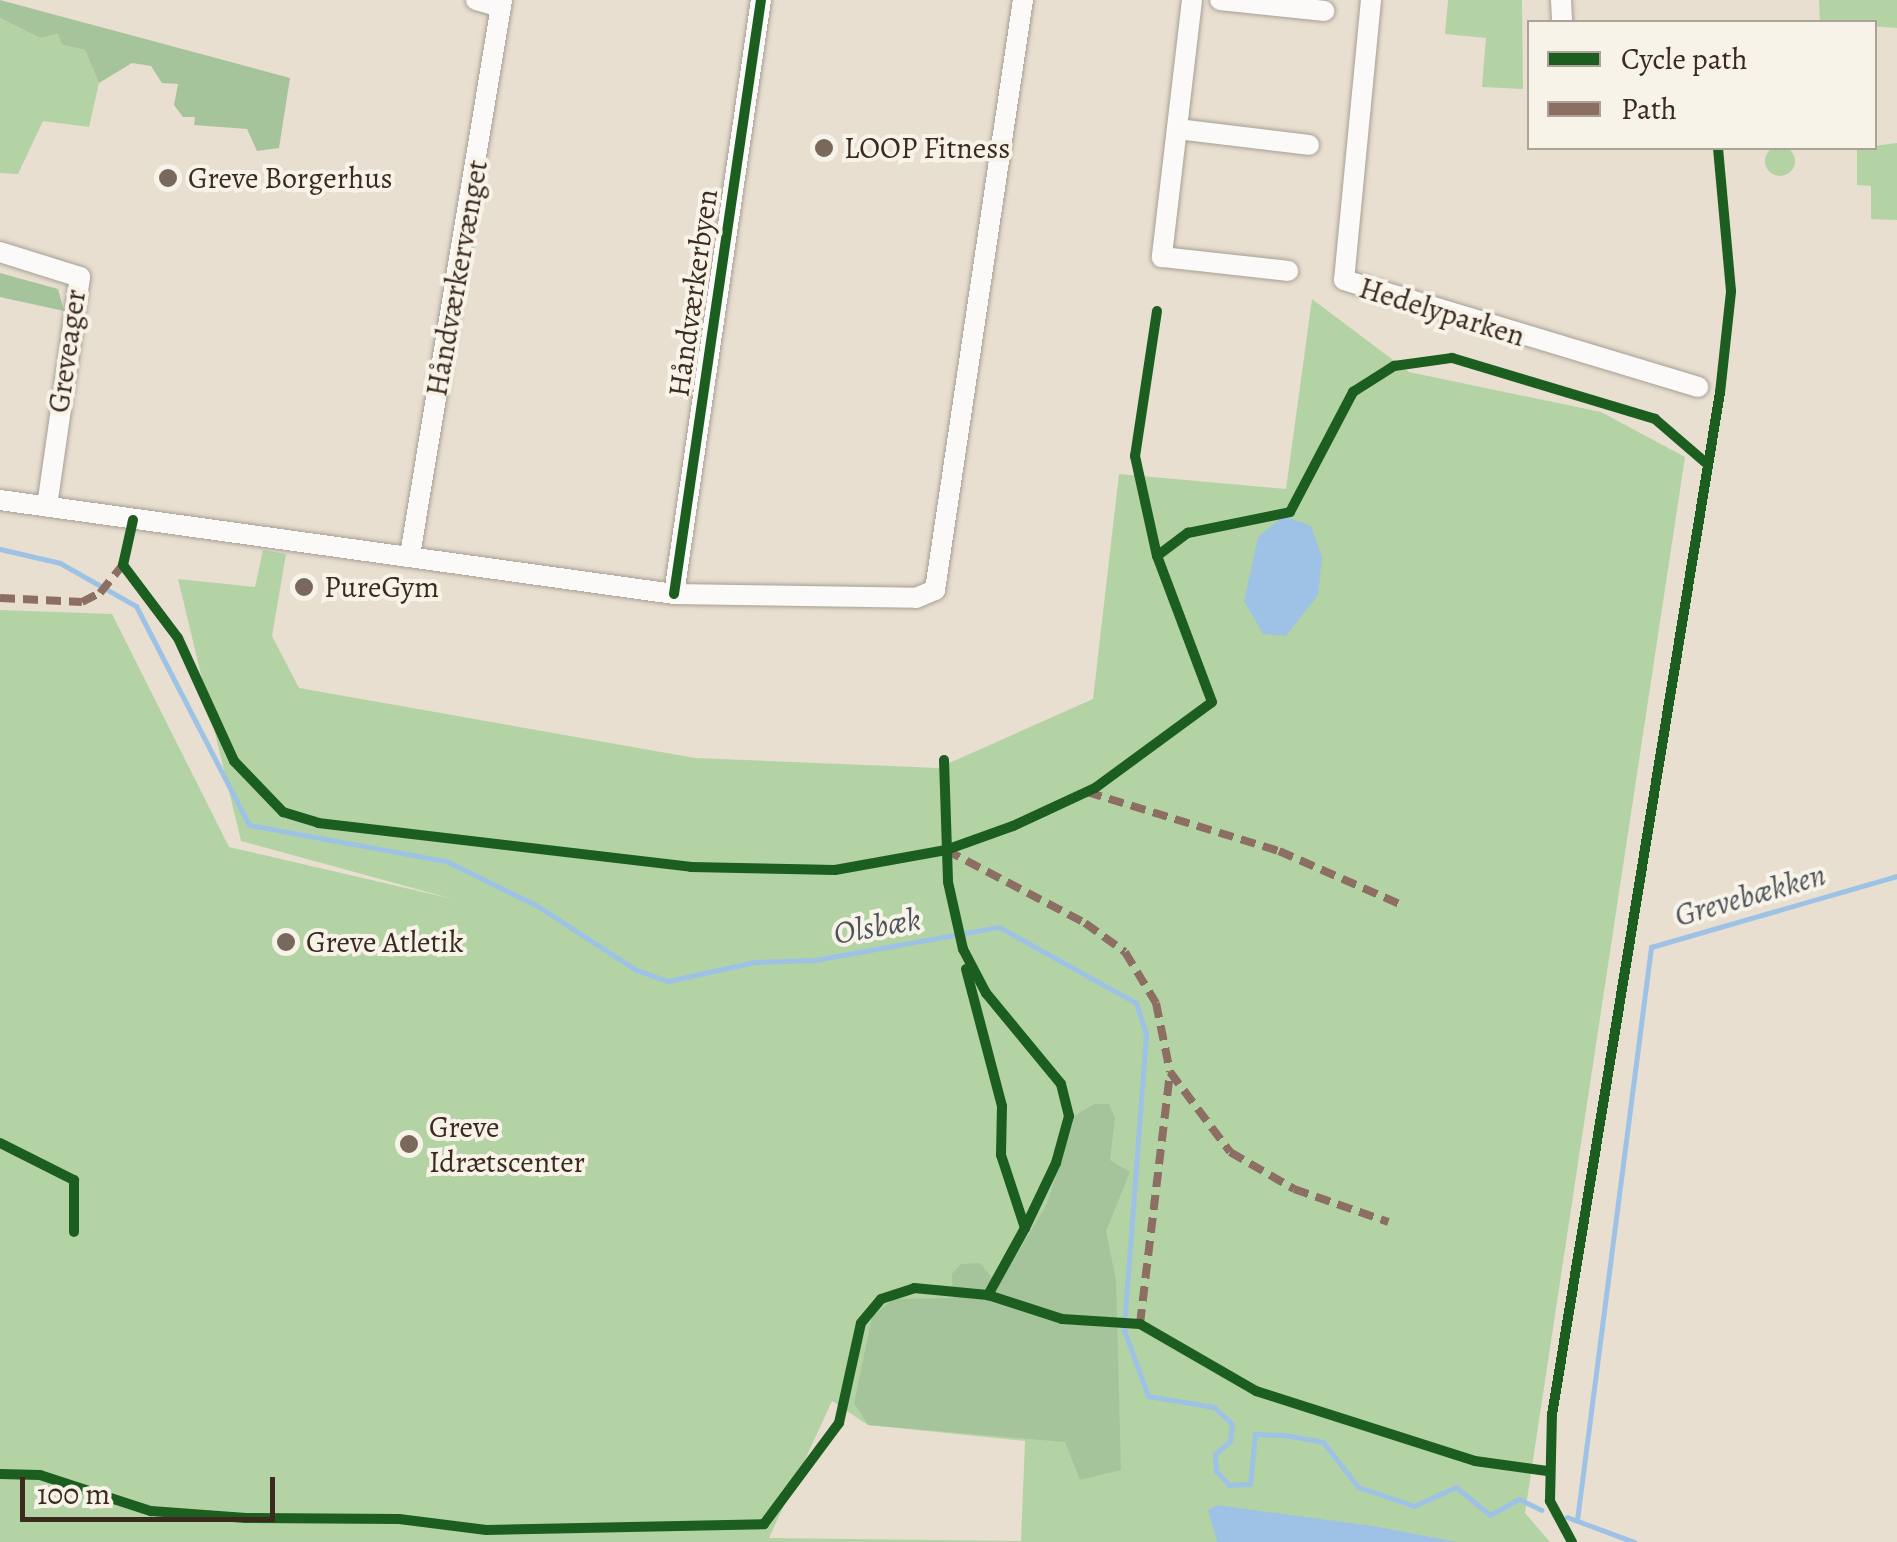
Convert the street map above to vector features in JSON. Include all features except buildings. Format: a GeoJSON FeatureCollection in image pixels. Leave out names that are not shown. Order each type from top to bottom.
{"type":"FeatureCollection","features":[{"type":"Feature","properties":{"kind":"street"},"geometry":{"type":"LineString","coordinates":[[476,0],[501,3]]}},
{"type":"Feature","properties":{"kind":"street","name":"Håndværkerbyen"},"geometry":{"type":"LineString","coordinates":[[674,594],[761,0]]}},
{"type":"Feature","properties":{"kind":"street"},"geometry":{"type":"LineString","coordinates":[[0,500],[674,594],[916,598],[935,590],[1023,0]]}},
{"type":"Feature","properties":{"kind":"street"},"geometry":{"type":"LineString","coordinates":[[1192,0],[1162,257],[1288,272]]}},
{"type":"Feature","properties":{"kind":"street"},"geometry":{"type":"LineString","coordinates":[[1220,0],[1324,11]]}},
{"type":"Feature","properties":{"kind":"street","name":"Hedelyparken"},"geometry":{"type":"LineString","coordinates":[[1371,0],[1344,280],[1698,387]]}},
{"type":"Feature","properties":{"kind":"street","name":"Håndværkervænget"},"geometry":{"type":"LineString","coordinates":[[410,555],[501,3]]}},
{"type":"Feature","properties":{"kind":"street"},"geometry":{"type":"LineString","coordinates":[[1177,128],[1309,145]]}},
{"type":"Feature","properties":{"kind":"street","name":"Greveager"},"geometry":{"type":"LineString","coordinates":[[0,252],[80,277],[47,507]]}},
{"type":"Feature","properties":{"kind":"green space"},"geometry":{"type":"Polygon","coordinates":[[[0,0],[290,78],[279,148],[257,151],[247,129],[194,125],[195,117],[183,117],[174,105],[178,84],[162,83],[151,66],[132,63],[99,83],[85,50],[62,45],[58,34],[40,38],[0,18],[0,0]]]}},
{"type":"Feature","properties":{"kind":"green space"},"geometry":{"type":"Polygon","coordinates":[[[1448,0],[1522,0],[1523,89],[1482,87],[1486,38],[1445,34],[1448,0]]]}},
{"type":"Feature","properties":{"kind":"green space"},"geometry":{"type":"Polygon","coordinates":[[[1819,0],[1897,0],[1897,28],[1877,26],[1877,20],[1820,20],[1819,0]]]}},
{"type":"Feature","properties":{"kind":"green space"},"geometry":{"type":"Polygon","coordinates":[[[0,18],[40,38],[59,34],[62,45],[85,50],[99,83],[89,127],[43,121],[18,174],[0,173],[0,18]]]}},
{"type":"Feature","properties":{"kind":"green space"},"geometry":{"type":"Polygon","coordinates":[[[1897,143],[1897,220],[1871,219],[1871,186],[1857,185],[1857,150],[1877,150],[1877,146],[1897,143]]]}},
{"type":"Feature","properties":{"kind":"green space"},"geometry":{"type":"Polygon","coordinates":[[[1769,150],[1791,150],[1794,167],[1786,175],[1774,175],[1766,167],[1769,150]]]}},
{"type":"Feature","properties":{"kind":"green space"},"geometry":{"type":"Polygon","coordinates":[[[0,273],[58,289],[64,311],[0,297],[0,273]]]}},
{"type":"Feature","properties":{"kind":"green space"},"geometry":{"type":"Polygon","coordinates":[[[1312,299],[1409,372],[1601,412],[1685,457],[1525,1513],[1550,1542],[0,1542],[0,610],[112,614],[229,847],[453,899],[241,841],[178,579],[255,587],[263,550],[286,554],[272,636],[299,688],[695,758],[938,768],[1093,699],[1119,474],[1286,489],[1312,299]],[[832,1401],[769,1538],[1021,1541],[1025,1441],[868,1425],[832,1401]]]}},
{"type":"Feature","properties":{"kind":"green space"},"geometry":{"type":"Polygon","coordinates":[[[1094,1104],[1109,1104],[1115,1118],[1110,1160],[1130,1172],[1106,1231],[1116,1280],[1121,1470],[1080,1480],[1065,1442],[868,1425],[854,1403],[872,1317],[893,1299],[953,1298],[952,1274],[961,1264],[980,1263],[998,1285],[1047,1204],[1074,1116],[1094,1104]]]}},
{"type":"Feature","properties":{"kind":"water"},"geometry":{"type":"Polygon","coordinates":[[[1284,516],[1311,526],[1322,557],[1318,595],[1286,636],[1263,634],[1244,601],[1258,537],[1284,516]]]}},
{"type":"Feature","properties":{"kind":"water"},"geometry":{"type":"Polygon","coordinates":[[[1217,1505],[1458,1542],[1217,1542],[1208,1510],[1217,1505]]]}},
{"type":"Feature","properties":{"kind":"waterway","name":"Olsbæk"},"geometry":{"type":"LineString","coordinates":[[0,549],[60,563],[136,606],[249,825],[446,861],[536,905],[636,970],[668,981],[755,962],[815,960],[999,927],[1136,1003],[1146,1034],[1124,1330],[1148,1396],[1214,1407],[1232,1424],[1230,1441],[1215,1454],[1216,1471],[1229,1485],[1250,1484],[1255,1434],[1284,1435],[1323,1442],[1358,1487],[1414,1506],[1456,1487],[1490,1515],[1519,1499],[1542,1510]]}},
{"type":"Feature","properties":{"kind":"waterway","name":"Grevebækken"},"geometry":{"type":"LineString","coordinates":[[1577,1520],[1651,947],[1897,876]]}},
{"type":"Feature","properties":{"kind":"waterway","name":"Olsbæk"},"geometry":{"type":"LineString","coordinates":[[1567,1517],[1634,1542]]}},
{"type":"Feature","properties":{"kind":"marked path"},"geometry":{"type":"LineString","coordinates":[[0,598],[82,602],[100,593],[123,565]]}},
{"type":"Feature","properties":{"kind":"marked path"},"geometry":{"type":"LineString","coordinates":[[1087,792],[1279,851],[1400,904]]}},
{"type":"Feature","properties":{"kind":"marked path"},"geometry":{"type":"LineString","coordinates":[[946,850],[1085,923],[1125,952],[1156,1003],[1170,1072],[1230,1152],[1294,1189],[1388,1222]]}},
{"type":"Feature","properties":{"kind":"marked path"},"geometry":{"type":"LineString","coordinates":[[1140,1324],[1170,1072]]}},
{"type":"Feature","properties":{"kind":"cycle path"},"geometry":{"type":"LineString","coordinates":[[674,594],[761,0]]}},
{"type":"Feature","properties":{"kind":"cycle path"},"geometry":{"type":"LineString","coordinates":[[1572,1542],[1550,1501],[1552,1415],[1720,393],[1731,291],[1718,150]]}},
{"type":"Feature","properties":{"kind":"cycle path"},"geometry":{"type":"LineString","coordinates":[[1157,311],[1135,456],[1157,556]]}},
{"type":"Feature","properties":{"kind":"cycle path"},"geometry":{"type":"LineString","coordinates":[[133,520],[123,565],[178,638],[234,761],[283,812],[318,823],[691,867],[835,870],[946,850],[1013,826],[1095,788],[1212,702],[1157,556],[1188,533],[1290,512],[1353,392],[1394,366],[1452,358],[1655,419],[1706,463]]}},
{"type":"Feature","properties":{"kind":"cycle path"},"geometry":{"type":"LineString","coordinates":[[944,760],[948,882],[963,949],[986,993],[1061,1084],[1069,1116],[1056,1163],[1025,1228]]}},
{"type":"Feature","properties":{"kind":"cycle path"},"geometry":{"type":"LineString","coordinates":[[966,969],[1002,1106],[1001,1155],[1025,1228],[988,1295]]}},
{"type":"Feature","properties":{"kind":"cycle path"},"geometry":{"type":"LineString","coordinates":[[0,1143],[74,1180],[74,1232]]}},
{"type":"Feature","properties":{"kind":"cycle path"},"geometry":{"type":"LineString","coordinates":[[0,1474],[40,1475],[151,1511],[246,1518],[399,1519],[486,1530],[764,1524],[839,1423],[861,1323],[881,1299],[914,1288],[988,1295],[1062,1319],[1140,1324],[1256,1391],[1475,1461],[1547,1471]]}},
{"type":"Feature","properties":{"kind":"place","name":"LOOP Fitness"},"geometry":{"type":"Point","coordinates":[824,148]}},
{"type":"Feature","properties":{"kind":"place","name":"Greve Borgerhus"},"geometry":{"type":"Point","coordinates":[168,178]}},
{"type":"Feature","properties":{"kind":"place","name":"PureGym"},"geometry":{"type":"Point","coordinates":[304,587]}},
{"type":"Feature","properties":{"kind":"place","name":"Greve Atletik"},"geometry":{"type":"Point","coordinates":[286,942]}},
{"type":"Feature","properties":{"kind":"place","name":"Greve Idrætscenter"},"geometry":{"type":"Point","coordinates":[409,1144]}}]}
